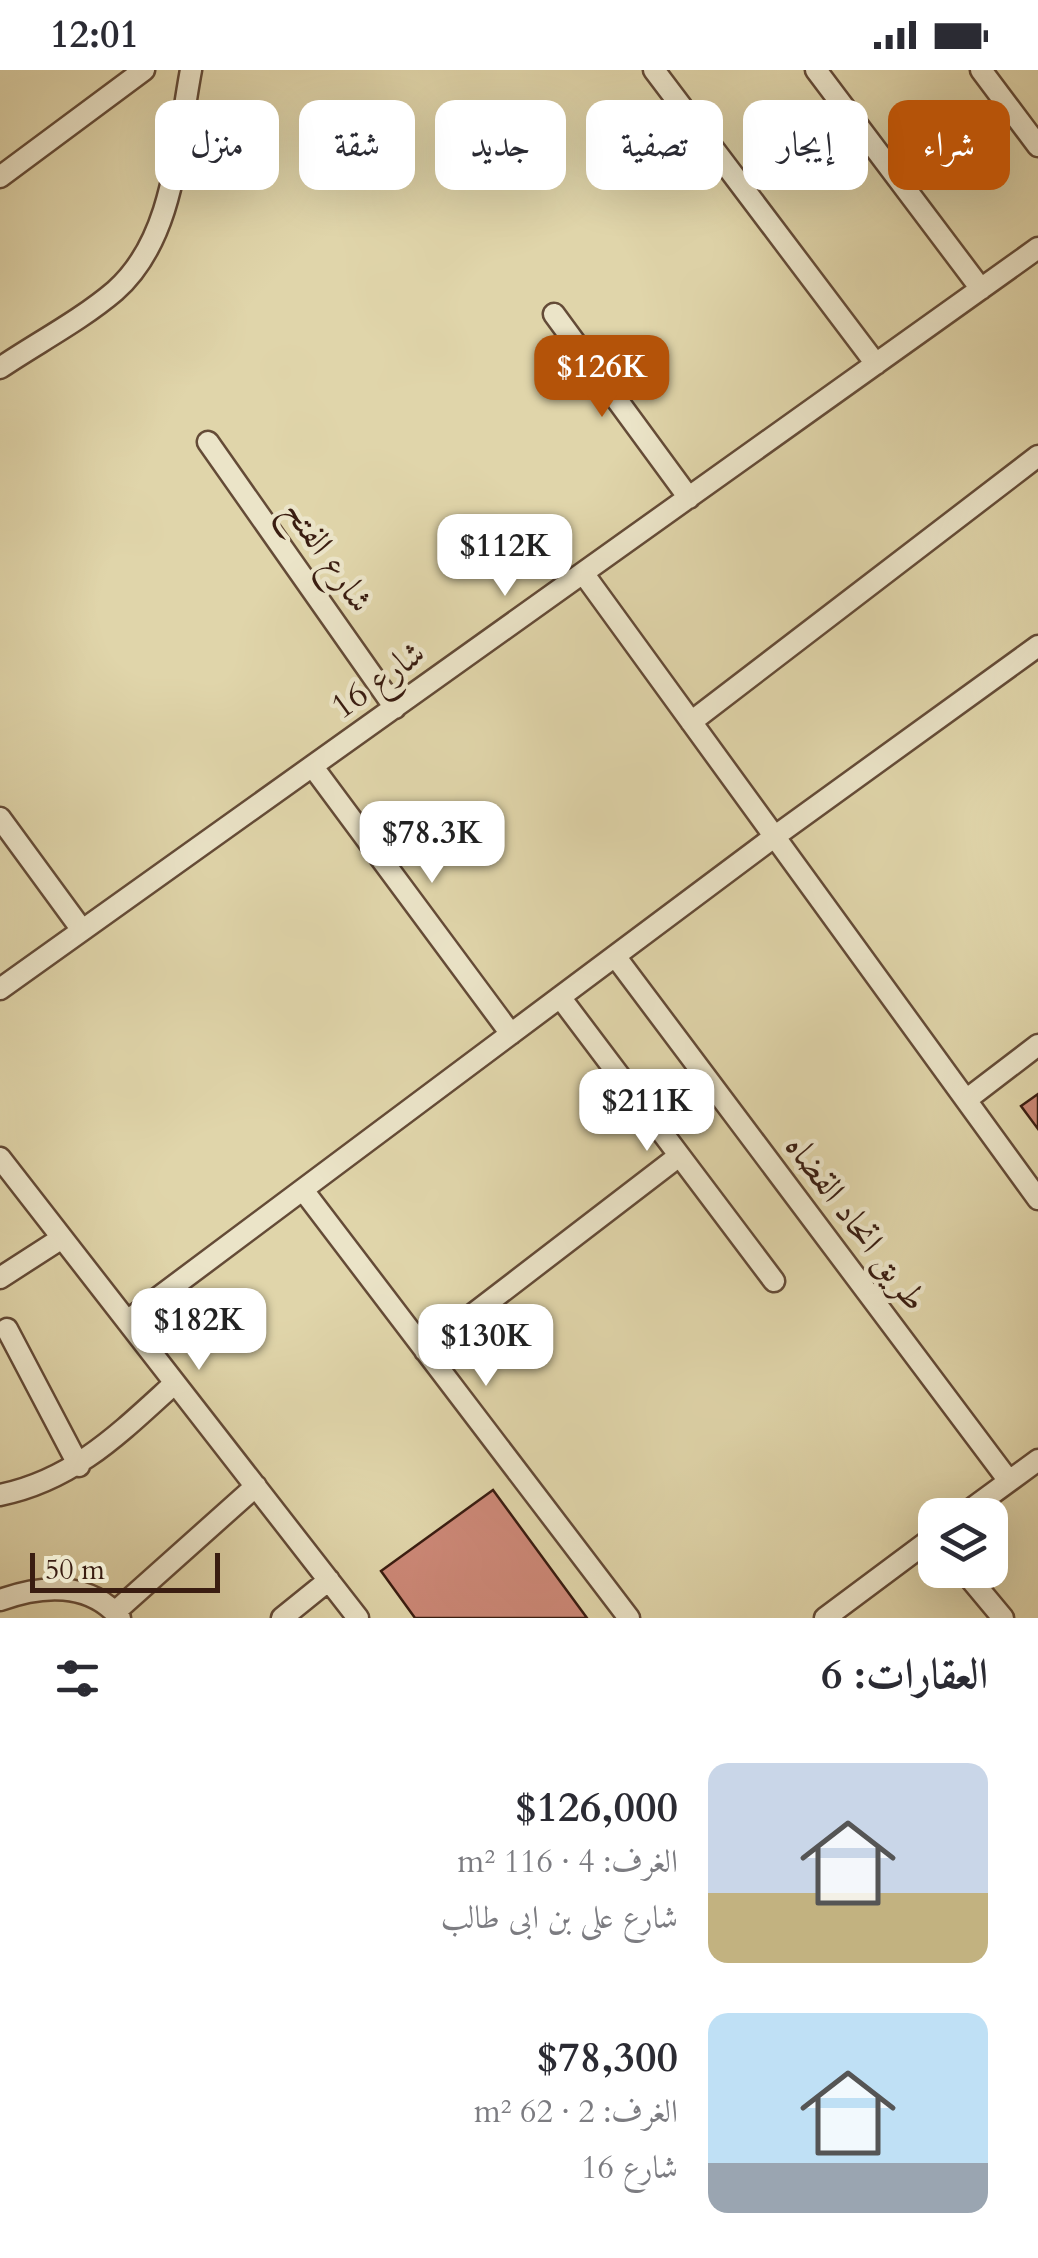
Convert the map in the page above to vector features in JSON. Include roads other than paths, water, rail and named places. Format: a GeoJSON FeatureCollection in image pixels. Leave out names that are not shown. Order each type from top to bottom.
{"type":"FeatureCollection","features":[{"type":"Feature","properties":{"kind":"street"},"geometry":{"type":"LineString","coordinates":[[0,177],[144,70]]}},
{"type":"Feature","properties":{"kind":"street"},"geometry":{"type":"LineString","coordinates":[[0,368],[116,290],[142,258],[162,218],[190,70]]}},
{"type":"Feature","properties":{"kind":"street"},"geometry":{"type":"LineString","coordinates":[[654,70],[876,364]]}},
{"type":"Feature","properties":{"kind":"street"},"geometry":{"type":"LineString","coordinates":[[816,70],[981,288]]}},
{"type":"Feature","properties":{"kind":"street"},"geometry":{"type":"LineString","coordinates":[[981,70],[1038,146]]}},
{"type":"Feature","properties":{"kind":"street","name":"شارع 16"},"geometry":{"type":"LineString","coordinates":[[0,989],[1038,248]]}},
{"type":"Feature","properties":{"kind":"street"},"geometry":{"type":"LineString","coordinates":[[554,314],[689,498]]}},
{"type":"Feature","properties":{"kind":"street","name":"شارع الفتح"},"geometry":{"type":"LineString","coordinates":[[208,442],[395,708]]}},
{"type":"Feature","properties":{"kind":"street"},"geometry":{"type":"LineString","coordinates":[[691,722],[1038,456]]}},
{"type":"Feature","properties":{"kind":"street"},"geometry":{"type":"LineString","coordinates":[[583,573],[1038,1198]]}},
{"type":"Feature","properties":{"kind":"street"},"geometry":{"type":"LineString","coordinates":[[127,1321],[774,837],[1038,646]]}},
{"type":"Feature","properties":{"kind":"street"},"geometry":{"type":"LineString","coordinates":[[313,766],[511,1034]]}},
{"type":"Feature","properties":{"kind":"street"},"geometry":{"type":"LineString","coordinates":[[0,818],[82,930]]}},
{"type":"Feature","properties":{"kind":"street","name":"طريق اتحاد القضاه"},"geometry":{"type":"LineString","coordinates":[[615,956],[1009,1481]]}},
{"type":"Feature","properties":{"kind":"street"},"geometry":{"type":"LineString","coordinates":[[560,997],[774,1281]]}},
{"type":"Feature","properties":{"kind":"street"},"geometry":{"type":"LineString","coordinates":[[966,1100],[1038,1045]]}},
{"type":"Feature","properties":{"kind":"street"},"geometry":{"type":"LineString","coordinates":[[426,1350],[679,1156]]}},
{"type":"Feature","properties":{"kind":"street"},"geometry":{"type":"LineString","coordinates":[[0,1158],[358,1618]]}},
{"type":"Feature","properties":{"kind":"street"},"geometry":{"type":"LineString","coordinates":[[303,1190],[629,1618]]}},
{"type":"Feature","properties":{"kind":"street"},"geometry":{"type":"LineString","coordinates":[[0,1278],[62,1238]]}},
{"type":"Feature","properties":{"kind":"street"},"geometry":{"type":"LineString","coordinates":[[7,1328],[78,1466]]}},
{"type":"Feature","properties":{"kind":"street"},"geometry":{"type":"LineString","coordinates":[[0,1495],[52,1480],[78,1466],[175,1383]]}},
{"type":"Feature","properties":{"kind":"street"},"geometry":{"type":"LineString","coordinates":[[986,1498],[1038,1460]]}},
{"type":"Feature","properties":{"kind":"street"},"geometry":{"type":"LineString","coordinates":[[0,1600],[45,1588],[71,1589],[96,1598],[118,1615],[256,1486]]}},
{"type":"Feature","properties":{"kind":"street"},"geometry":{"type":"LineString","coordinates":[[825,1618],[918,1549]]}},
{"type":"Feature","properties":{"kind":"street"},"geometry":{"type":"LineString","coordinates":[[282,1618],[328,1580]]}},
{"type":"Feature","properties":{"kind":"street"},"geometry":{"type":"LineString","coordinates":[[978,1588],[1003,1618]]}}]}
